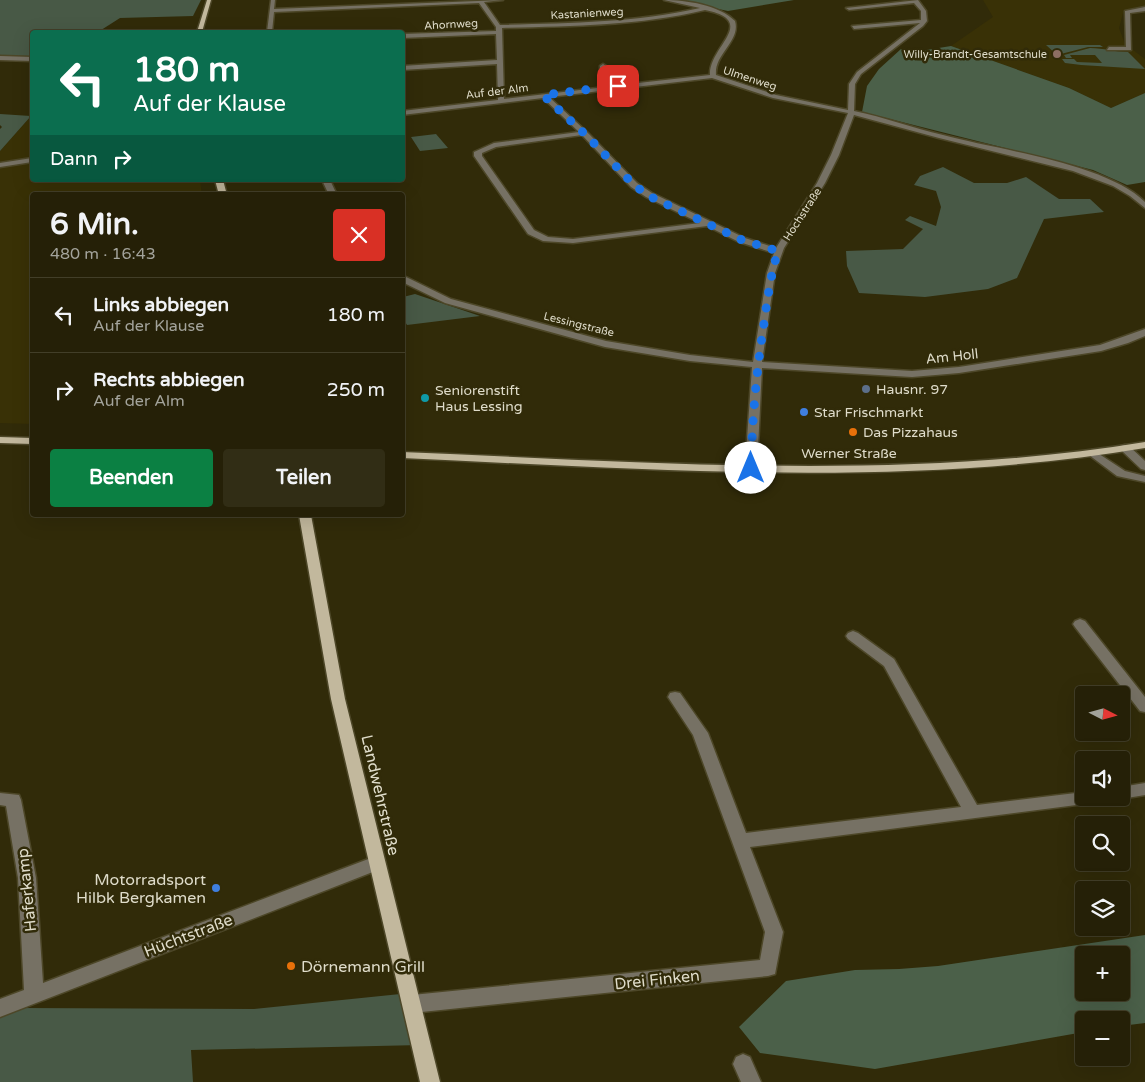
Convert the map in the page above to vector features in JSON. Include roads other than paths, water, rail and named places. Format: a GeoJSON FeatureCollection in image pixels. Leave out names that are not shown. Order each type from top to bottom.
{"type":"FeatureCollection","features":[{"type":"Feature","properties":{"kind":"main road"},"geometry":{"type":"LineString","coordinates":[[200,30],[210,0]]}},
{"type":"Feature","properties":{"kind":"main road"},"geometry":{"type":"LineString","coordinates":[[0,440],[30,442]]}},
{"type":"Feature","properties":{"kind":"main road","name":"Werner Straße"},"geometry":{"type":"LineString","coordinates":[[405,455],[751,468],[973,466],[1093,453],[1145,445]]}},
{"type":"Feature","properties":{"kind":"main road","name":"Landwehrstraße"},"geometry":{"type":"LineString","coordinates":[[305,517],[333,675],[430,1082]]}},
{"type":"Feature","properties":{"kind":"street"},"geometry":{"type":"LineString","coordinates":[[269,30],[274,0]]}},
{"type":"Feature","properties":{"kind":"street"},"geometry":{"type":"LineString","coordinates":[[271,11],[501,0]]}},
{"type":"Feature","properties":{"kind":"street","name":"Ulmenweg"},"geometry":{"type":"LineString","coordinates":[[666,0],[705,8],[727,16],[734,24],[733,31],[714,63],[713,76],[775,97],[851,113]]}},
{"type":"Feature","properties":{"kind":"street"},"geometry":{"type":"LineString","coordinates":[[848,8],[915,1],[922,8],[925,15],[924,21],[854,27]]}},
{"type":"Feature","properties":{"kind":"street"},"geometry":{"type":"LineString","coordinates":[[480,2],[500,29],[501,100]]}},
{"type":"Feature","properties":{"kind":"street","name":"Kastanienweg"},"geometry":{"type":"LineString","coordinates":[[500,29],[635,20],[680,15],[705,8]]}},
{"type":"Feature","properties":{"kind":"street"},"geometry":{"type":"LineString","coordinates":[[1109,49],[1129,49],[1127,12],[1145,9]]}},
{"type":"Feature","properties":{"kind":"street","name":"Hochstraße"},"geometry":{"type":"LineString","coordinates":[[751,468],[757,365],[771,273],[778,251],[821,183],[851,113],[852,84],[861,70],[894,47],[924,21]]}},
{"type":"Feature","properties":{"kind":"street","name":"Ahornweg"},"geometry":{"type":"LineString","coordinates":[[405,36],[500,29]]}},
{"type":"Feature","properties":{"kind":"street"},"geometry":{"type":"LineString","coordinates":[[0,58],[30,58]]}},
{"type":"Feature","properties":{"kind":"street"},"geometry":{"type":"LineString","coordinates":[[405,68],[501,62]]}},
{"type":"Feature","properties":{"kind":"street"},"geometry":{"type":"LineString","coordinates":[[603,66],[603,71],[618,86]]}},
{"type":"Feature","properties":{"kind":"street","name":"Auf der Alm"},"geometry":{"type":"LineString","coordinates":[[405,112],[713,76]]}},
{"type":"Feature","properties":{"kind":"street"},"geometry":{"type":"LineString","coordinates":[[543,95],[585,134],[634,185],[649,196],[742,240],[778,251]]}},
{"type":"Feature","properties":{"kind":"street"},"geometry":{"type":"LineString","coordinates":[[851,113],[1084,172],[1124,189],[1145,206]]}},
{"type":"Feature","properties":{"kind":"street"},"geometry":{"type":"LineString","coordinates":[[585,134],[494,145],[478,152],[478,156],[531,232],[546,239],[573,241],[707,224]]}},
{"type":"Feature","properties":{"kind":"street"},"geometry":{"type":"LineString","coordinates":[[0,165],[30,160]]}},
{"type":"Feature","properties":{"kind":"street","name":"Lessingstraße"},"geometry":{"type":"LineString","coordinates":[[405,279],[448,300],[474,309],[605,344],[663,355],[757,365]]}},
{"type":"Feature","properties":{"kind":"street","name":"Am Holl"},"geometry":{"type":"LineString","coordinates":[[757,365],[872,373],[921,373],[959,370],[1101,348],[1125,341],[1145,332]]}},
{"type":"Feature","properties":{"kind":"street"},"geometry":{"type":"LineString","coordinates":[[1125,448],[1145,467]]}},
{"type":"Feature","properties":{"kind":"street"},"geometry":{"type":"LineString","coordinates":[[1093,453],[1121,474],[1145,479]]}},
{"type":"Feature","properties":{"kind":"street"},"geometry":{"type":"LineString","coordinates":[[1080,624],[1145,707]]}},
{"type":"Feature","properties":{"kind":"street"},"geometry":{"type":"LineString","coordinates":[[852,636],[889,663],[972,811]]}},
{"type":"Feature","properties":{"kind":"street","name":"Drei Finken"},"geometry":{"type":"LineString","coordinates":[[412,1004],[768,968],[774,932],[700,733],[675,697]]}},
{"type":"Feature","properties":{"kind":"street"},"geometry":{"type":"LineString","coordinates":[[1130,792],[1145,789]]}},
{"type":"Feature","properties":{"kind":"street","name":"Haferkamp"},"geometry":{"type":"LineString","coordinates":[[0,799],[14,800],[27,878],[34,994]]}},
{"type":"Feature","properties":{"kind":"street"},"geometry":{"type":"LineString","coordinates":[[740,841],[1075,799]]}},
{"type":"Feature","properties":{"kind":"street","name":"Hüchtstraße"},"geometry":{"type":"LineString","coordinates":[[0,1008],[377,863]]}},
{"type":"Feature","properties":{"kind":"place","name":"Willy-Brandt-Gesamtschule"},"geometry":{"type":"Point","coordinates":[1057,54]}},
{"type":"Feature","properties":{"kind":"place","name":"Hausnr. 97"},"geometry":{"type":"Point","coordinates":[866,389]}},
{"type":"Feature","properties":{"kind":"place","name":"Seniorenstift Haus Lessing"},"geometry":{"type":"Point","coordinates":[425,398]}},
{"type":"Feature","properties":{"kind":"place","name":"Star Frischmarkt"},"geometry":{"type":"Point","coordinates":[804,412]}},
{"type":"Feature","properties":{"kind":"place","name":"Das Pizzahaus"},"geometry":{"type":"Point","coordinates":[853,432]}},
{"type":"Feature","properties":{"kind":"place","name":"Motorradsport Hilbk Bergkamen"},"geometry":{"type":"Point","coordinates":[216,888]}},
{"type":"Feature","properties":{"kind":"place","name":"Dörnemann Grill"},"geometry":{"type":"Point","coordinates":[291,966]}}]}
